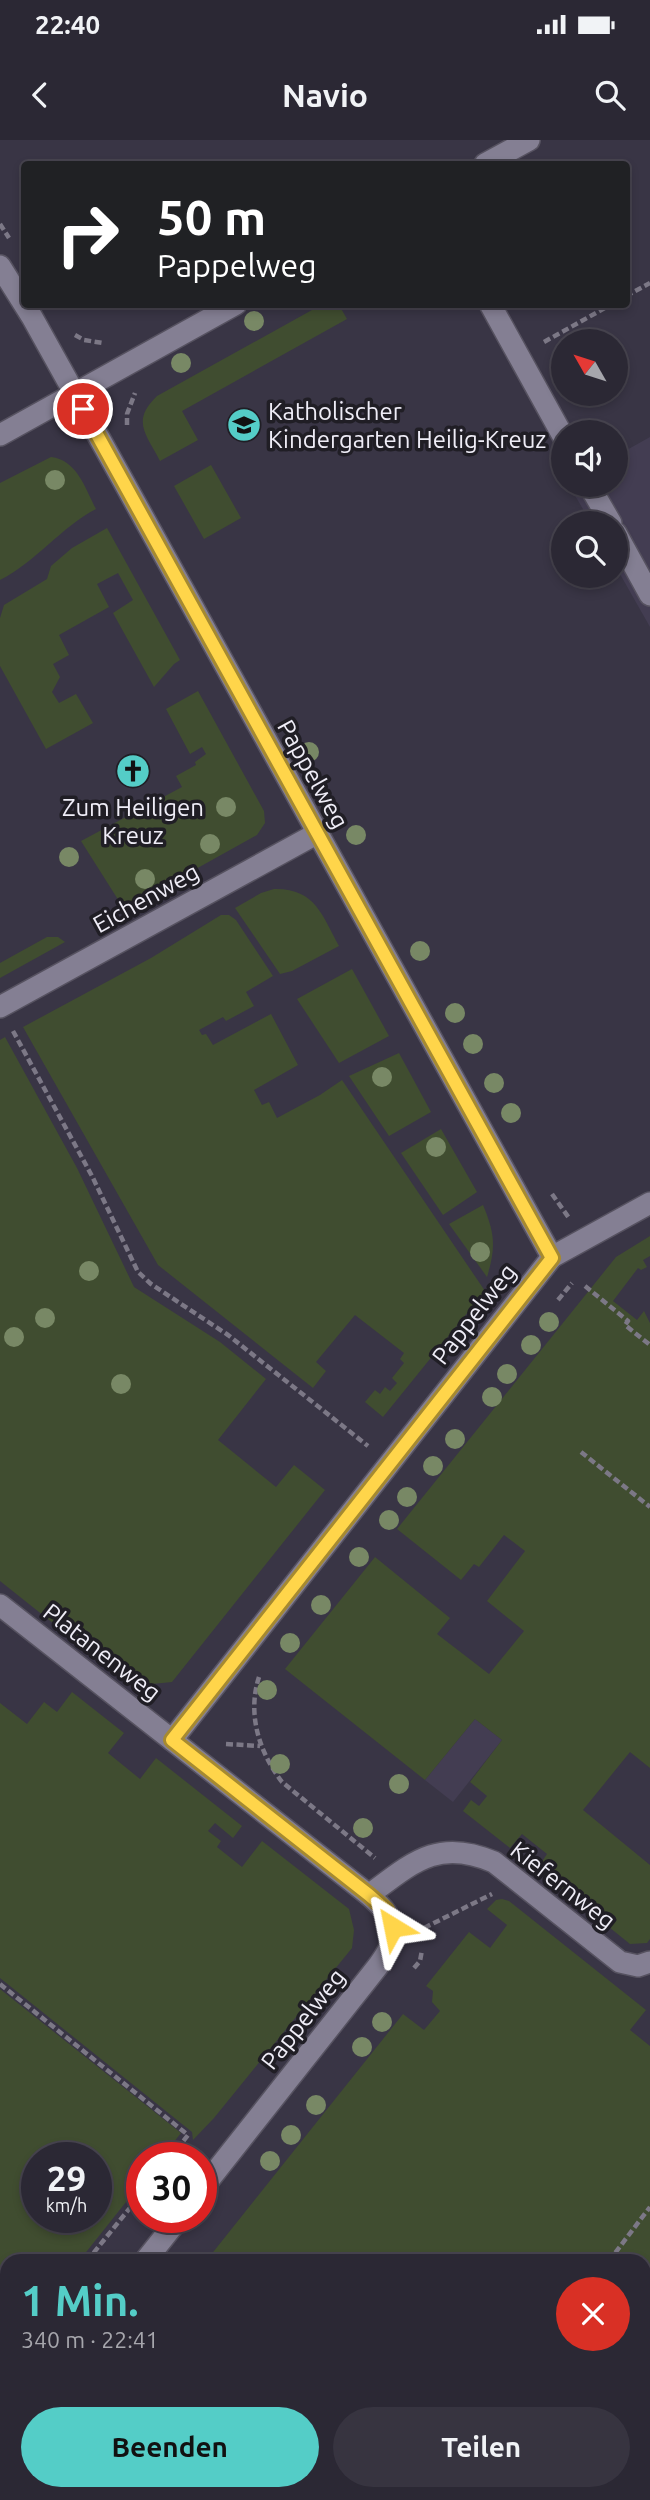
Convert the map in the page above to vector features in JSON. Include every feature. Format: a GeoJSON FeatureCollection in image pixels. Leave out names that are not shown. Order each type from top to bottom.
{"type":"FeatureCollection","features":[{"type":"Feature","properties":{"kind":"street"},"geometry":{"type":"LineString","coordinates":[[490,161],[529,140]]}},
{"type":"Feature","properties":{"kind":"street","name":"Pappelweg"},"geometry":{"type":"LineString","coordinates":[[0,266],[21,302]]}},
{"type":"Feature","properties":{"kind":"street","name":"Pappelweg"},"geometry":{"type":"LineString","coordinates":[[24,308],[552,1258],[172,1740],[369,1895],[386,1910],[394,1935],[391,1947],[378,1966],[217,2170]]}},
{"type":"Feature","properties":{"kind":"street"},"geometry":{"type":"LineString","coordinates":[[0,435],[229,308]]}},
{"type":"Feature","properties":{"kind":"street"},"geometry":{"type":"LineString","coordinates":[[492,308],[554,420]]}},
{"type":"Feature","properties":{"kind":"street"},"geometry":{"type":"LineString","coordinates":[[628,555],[650,595]]}},
{"type":"Feature","properties":{"kind":"street","name":"Eichenweg"},"geometry":{"type":"LineString","coordinates":[[0,1007],[316,834]]}},
{"type":"Feature","properties":{"kind":"street"},"geometry":{"type":"LineString","coordinates":[[552,1258],[650,1203]]}},
{"type":"Feature","properties":{"kind":"street","name":"Platanenweg"},"geometry":{"type":"LineString","coordinates":[[0,1605],[172,1740]]}},
{"type":"Feature","properties":{"kind":"street","name":"Kiefernweg"},"geometry":{"type":"LineString","coordinates":[[369,1895],[404,1869],[425,1858],[444,1852],[475,1854],[494,1863],[620,1962],[638,1966],[650,1962]]}},
{"type":"Feature","properties":{"kind":"street"},"geometry":{"type":"LineString","coordinates":[[159,2254],[171,2233]]}},
{"type":"Feature","properties":{"kind":"path"},"geometry":{"type":"LineString","coordinates":[[630,294],[650,283]]}},
{"type":"Feature","properties":{"kind":"path"},"geometry":{"type":"LineString","coordinates":[[519,356],[605,308]]}},
{"type":"Feature","properties":{"kind":"path"},"geometry":{"type":"LineString","coordinates":[[74,334],[98,344],[111,342]]}},
{"type":"Feature","properties":{"kind":"path"},"geometry":{"type":"LineString","coordinates":[[11,1027],[92,1176],[138,1272],[151,1284],[228,1335],[368,1446]]}},
{"type":"Feature","properties":{"kind":"path"},"geometry":{"type":"LineString","coordinates":[[551,1305],[564,1295],[581,1268],[583,1240]]}},
{"type":"Feature","properties":{"kind":"path"},"geometry":{"type":"LineString","coordinates":[[585,1286],[628,1321],[625,1325],[650,1345]]}},
{"type":"Feature","properties":{"kind":"path"},"geometry":{"type":"LineString","coordinates":[[581,1452],[650,1507]]}},
{"type":"Feature","properties":{"kind":"path"},"geometry":{"type":"LineString","coordinates":[[263,1670],[254,1698],[256,1725],[260,1746],[271,1768],[282,1782],[356,1841]]}},
{"type":"Feature","properties":{"kind":"path"},"geometry":{"type":"LineString","coordinates":[[424,1928],[493,1894]]}},
{"type":"Feature","properties":{"kind":"path"},"geometry":{"type":"LineString","coordinates":[[0,1983],[188,2135],[183,2142]]}},
{"type":"Feature","properties":{"kind":"path"},"geometry":{"type":"LineString","coordinates":[[615,2254],[650,2207]]}},
{"type":"Feature","properties":{"kind":"path"},"geometry":{"type":"LineString","coordinates":[[93,2254],[126,2213]]}},
{"type":"Feature","properties":{"kind":"shaded area"},"geometry":{"type":"Polygon","coordinates":[[[650,437],[650,627],[628,588],[628,511],[584,511],[576,497],[628,497],[628,449],[650,437]]]}},
{"type":"Feature","properties":{"kind":"shaded area"},"geometry":{"type":"Polygon","coordinates":[[[475,1719],[502,1740],[453,1802],[425,1780],[475,1719]]]}},
{"type":"Feature","properties":{"kind":"green space"},"geometry":{"type":"Polygon","coordinates":[[[316,308],[341,308],[347,319],[182,411],[198,440],[160,461],[146,435],[143,420],[149,405],[157,396],[316,308]]]}},
{"type":"Feature","properties":{"kind":"green space"},"geometry":{"type":"Polygon","coordinates":[[[51,457],[60,459],[74,469],[96,509],[71,525],[13,573],[0,580],[0,483],[51,457]]]}},
{"type":"Feature","properties":{"kind":"green space"},"geometry":{"type":"Polygon","coordinates":[[[211,465],[241,518],[204,539],[174,486],[211,465]]]}},
{"type":"Feature","properties":{"kind":"green space"},"geometry":{"type":"Polygon","coordinates":[[[107,528],[180,660],[154,687],[113,613],[133,600],[118,573],[97,584],[109,607],[59,635],[69,655],[53,664],[60,677],[52,692],[59,703],[76,694],[93,723],[46,749],[0,666],[0,618],[4,605],[47,579],[51,566],[72,548],[107,528]]]}},
{"type":"Feature","properties":{"kind":"green space"},"geometry":{"type":"Polygon","coordinates":[[[198,691],[264,811],[265,823],[257,835],[124,909],[81,841],[182,787],[176,776],[196,765],[195,762],[206,754],[202,747],[190,754],[166,709],[198,691]]]}},
{"type":"Feature","properties":{"kind":"green space"},"geometry":{"type":"Polygon","coordinates":[[[274,889],[299,893],[316,905],[339,946],[292,971],[280,974],[235,908],[274,889]]]}},
{"type":"Feature","properties":{"kind":"green space"},"geometry":{"type":"Polygon","coordinates":[[[221,915],[229,915],[236,920],[273,976],[246,992],[254,1006],[226,1021],[223,1017],[199,1030],[202,1035],[206,1034],[213,1045],[271,1014],[298,1065],[254,1090],[262,1105],[269,1102],[277,1118],[342,1080],[485,1291],[383,1417],[365,1402],[375,1390],[380,1394],[385,1387],[390,1391],[397,1383],[392,1378],[404,1363],[400,1359],[404,1353],[355,1315],[316,1362],[326,1371],[313,1388],[158,1265],[23,1027],[151,958],[221,915]]]}},
{"type":"Feature","properties":{"kind":"green space"},"geometry":{"type":"Polygon","coordinates":[[[47,937],[58,937],[65,942],[0,978],[0,963],[47,937]]]}},
{"type":"Feature","properties":{"kind":"green space"},"geometry":{"type":"Polygon","coordinates":[[[352,969],[389,1036],[339,1063],[297,999],[352,969]]]}},
{"type":"Feature","properties":{"kind":"green space"},"geometry":{"type":"Polygon","coordinates":[[[5,1037],[77,1168],[134,1287],[220,1342],[266,1379],[218,1440],[276,1487],[294,1465],[325,1490],[172,1682],[132,1686],[0,1581],[0,1040],[5,1037]]]}},
{"type":"Feature","properties":{"kind":"green space"},"geometry":{"type":"Polygon","coordinates":[[[399,1053],[431,1112],[389,1136],[349,1076],[399,1053]]]}},
{"type":"Feature","properties":{"kind":"green space"},"geometry":{"type":"Polygon","coordinates":[[[441,1129],[477,1192],[443,1215],[401,1153],[441,1129]]]}},
{"type":"Feature","properties":{"kind":"green space"},"geometry":{"type":"Polygon","coordinates":[[[483,1205],[493,1241],[487,1277],[449,1224],[483,1205]]]}},
{"type":"Feature","properties":{"kind":"green space"},"geometry":{"type":"Polygon","coordinates":[[[650,1236],[650,1256],[643,1260],[647,1267],[641,1270],[638,1268],[613,1301],[637,1320],[644,1311],[650,1323],[650,1768],[630,1752],[583,1810],[650,1865],[650,1939],[647,1943],[630,1944],[537,1869],[547,1854],[522,1834],[510,1848],[463,1811],[471,1800],[479,1806],[487,1796],[470,1782],[502,1740],[475,1719],[425,1780],[285,1669],[375,1557],[450,1618],[437,1634],[489,1674],[524,1631],[487,1601],[525,1551],[504,1535],[479,1567],[474,1564],[461,1580],[397,1529],[616,1257],[650,1236]]]}},
{"type":"Feature","properties":{"kind":"green space"},"geometry":{"type":"Polygon","coordinates":[[[72,1692],[124,1733],[108,1753],[140,1779],[156,1758],[242,1826],[233,1838],[215,1823],[208,1831],[221,1841],[217,1847],[242,1867],[262,1841],[349,1909],[354,1930],[352,1948],[214,2118],[193,2140],[192,2132],[0,1978],[0,1703],[27,1724],[44,1702],[57,1712],[72,1692]]]}},
{"type":"Feature","properties":{"kind":"green space"},"geometry":{"type":"Polygon","coordinates":[[[496,1900],[509,1901],[646,2010],[630,2030],[650,2046],[650,2254],[212,2254],[403,2014],[424,2030],[440,2011],[432,2002],[433,1991],[426,1986],[469,1932],[490,1948],[507,1925],[487,1909],[496,1900]]]}},
{"type":"Feature","properties":{"kind":"green space"},"geometry":{"type":"Polygon","coordinates":[[[0,1989],[181,2133],[174,2142],[126,2142],[126,2202],[112,2220],[112,2142],[21,2142],[21,2233],[101,2233],[85,2254],[0,2254],[0,1989]]]}},
{"type":"Feature","properties":{"kind":"place","name":"Katholischer Kindergarten Heilig-Kreuz"},"geometry":{"type":"Point","coordinates":[244,425]}},
{"type":"Feature","properties":{"kind":"place","name":"Zum Heiligen Kreuz"},"geometry":{"type":"Point","coordinates":[133,771]}},
{"type":"Feature","properties":{"kind":"route"},"geometry":{"type":"LineString","coordinates":[[83,409],[552,1258],[172,1740],[369,1895],[386,1910],[393,1927]]}}]}
